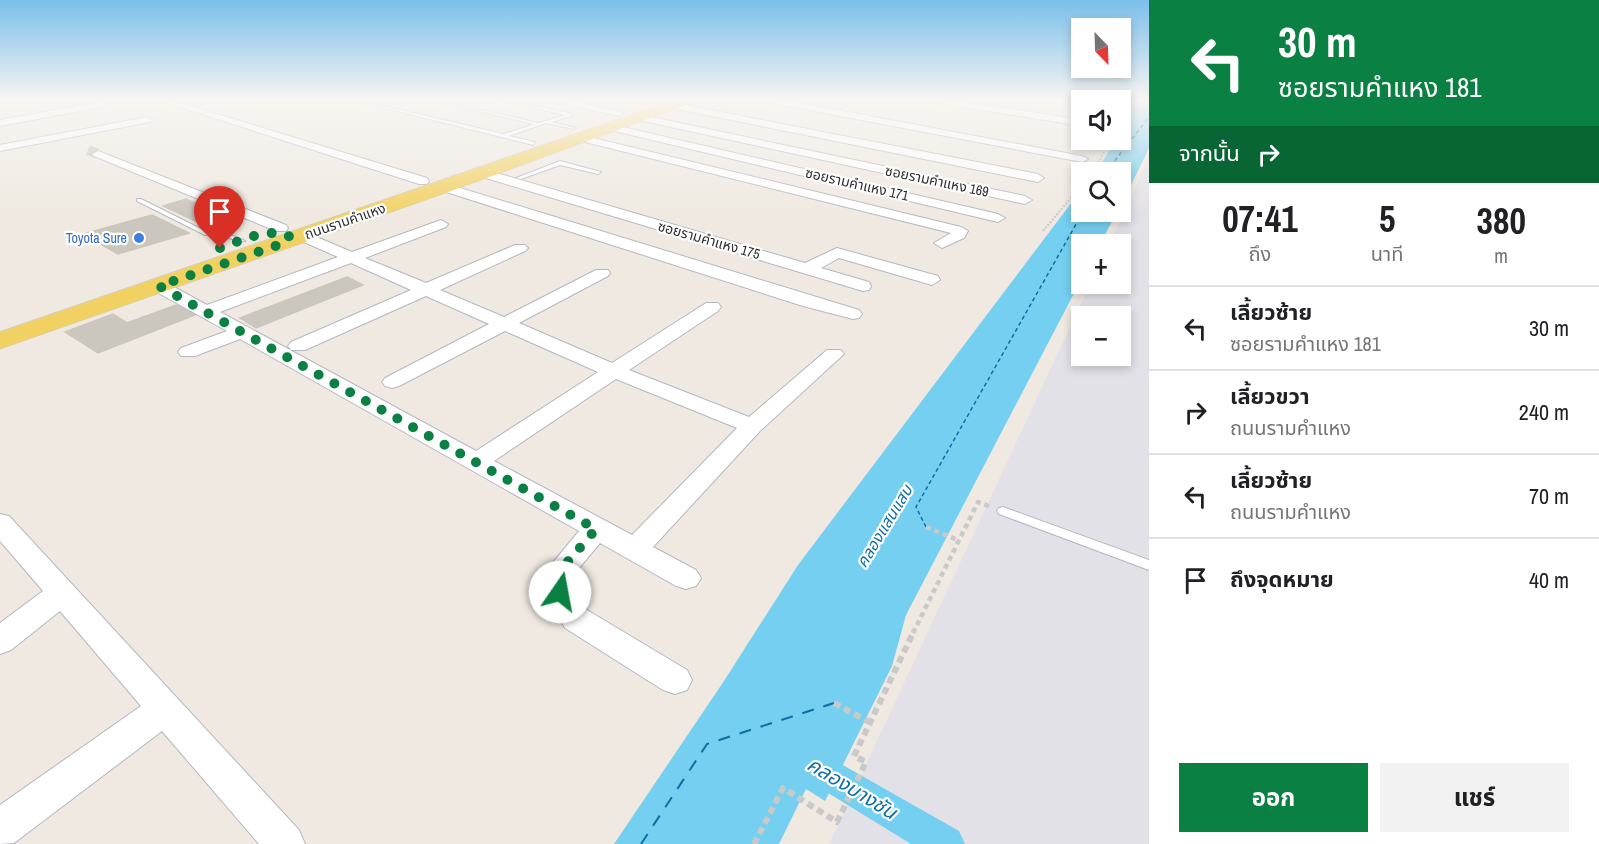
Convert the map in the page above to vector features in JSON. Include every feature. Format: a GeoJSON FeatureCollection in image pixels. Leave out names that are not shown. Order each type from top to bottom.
{"type":"FeatureCollection","features":[{"type":"Feature","properties":{"kind":"main road","name":"ถนนรามคำแหง"},"geometry":{"type":"LineString","coordinates":[[0,341],[159,286],[307,224],[332,226],[483,173],[564,138]]}},
{"type":"Feature","properties":{"kind":"main road","name":"ถนนรามคำแหง"},"geometry":{"type":"LineString","coordinates":[[11,317],[242,241],[289,231],[423,181],[534,150]]}},
{"type":"Feature","properties":{"kind":"street"},"geometry":{"type":"LineString","coordinates":[[0,148],[50,138]]}},
{"type":"Feature","properties":{"kind":"street"},"geometry":{"type":"LineString","coordinates":[[60,138],[72,144]]}},
{"type":"Feature","properties":{"kind":"street"},"geometry":{"type":"LineString","coordinates":[[286,138],[423,181]]}},
{"type":"Feature","properties":{"kind":"street"},"geometry":{"type":"LineString","coordinates":[[600,138],[938,223],[961,231],[959,235],[942,243]]}},
{"type":"Feature","properties":{"kind":"street","name":"ซอยรามคำแหง 171"},"geometry":{"type":"LineString","coordinates":[[743,138],[998,218]]}},
{"type":"Feature","properties":{"kind":"street","name":"ซอยรามคำแหง 169"},"geometry":{"type":"LineString","coordinates":[[771,138],[1025,200]]}},
{"type":"Feature","properties":{"kind":"street"},"geometry":{"type":"LineString","coordinates":[[816,138],[1038,178]]}},
{"type":"Feature","properties":{"kind":"street"},"geometry":{"type":"LineString","coordinates":[[975,138],[1082,159]]}},
{"type":"Feature","properties":{"kind":"street"},"geometry":{"type":"LineString","coordinates":[[98,154],[289,231],[613,371],[752,426]]}},
{"type":"Feature","properties":{"kind":"street","name":"ซอยรามคำแหง 175"},"geometry":{"type":"LineString","coordinates":[[483,173],[863,286]]}},
{"type":"Feature","properties":{"kind":"street"},"geometry":{"type":"LineString","coordinates":[[444,187],[775,292],[853,314]]}},
{"type":"Feature","properties":{"kind":"street"},"geometry":{"type":"LineString","coordinates":[[206,312],[441,224]]}},
{"type":"Feature","properties":{"kind":"street"},"geometry":{"type":"LineString","coordinates":[[724,245],[744,232]]}},
{"type":"Feature","properties":{"kind":"street"},"geometry":{"type":"LineString","coordinates":[[298,346],[520,248]]}},
{"type":"Feature","properties":{"kind":"street"},"geometry":{"type":"LineString","coordinates":[[807,269],[837,253],[932,280]]}},
{"type":"Feature","properties":{"kind":"street"},"geometry":{"type":"LineString","coordinates":[[392,382],[602,273]]}},
{"type":"Feature","properties":{"kind":"street"},"geometry":{"type":"LineString","coordinates":[[159,286],[596,529],[636,548],[686,578]]}},
{"type":"Feature","properties":{"kind":"street"},"geometry":{"type":"LineString","coordinates":[[475,462],[712,307]]}},
{"type":"Feature","properties":{"kind":"street"},"geometry":{"type":"LineString","coordinates":[[188,352],[242,332]]}},
{"type":"Feature","properties":{"kind":"street"},"geometry":{"type":"LineString","coordinates":[[636,548],[752,426],[834,354]]}},
{"type":"Feature","properties":{"kind":"street"},"geometry":{"type":"LineString","coordinates":[[0,523],[285,844]]}},
{"type":"Feature","properties":{"kind":"street"},"geometry":{"type":"LineString","coordinates":[[596,529],[565,565],[560,592],[576,619],[675,680]]}},
{"type":"Feature","properties":{"kind":"street"},"geometry":{"type":"LineString","coordinates":[[0,641],[62,592]]}},
{"type":"Feature","properties":{"kind":"street"},"geometry":{"type":"LineString","coordinates":[[0,829],[166,708]]}},
{"type":"Feature","properties":{"kind":"lane"},"geometry":{"type":"LineString","coordinates":[[506,138],[534,150]]}},
{"type":"Feature","properties":{"kind":"lane"},"geometry":{"type":"LineString","coordinates":[[506,138],[534,150]]}},
{"type":"Feature","properties":{"kind":"lane"},"geometry":{"type":"LineString","coordinates":[[510,138],[534,150],[550,166]]}},
{"type":"Feature","properties":{"kind":"lane"},"geometry":{"type":"LineString","coordinates":[[534,150],[539,138]]}},
{"type":"Feature","properties":{"kind":"lane"},"geometry":{"type":"LineString","coordinates":[[519,178],[550,166],[565,164],[598,172]]}},
{"type":"Feature","properties":{"kind":"lane"},"geometry":{"type":"LineString","coordinates":[[139,200],[207,234],[216,231],[242,241]]}},
{"type":"Feature","properties":{"kind":"lane"},"geometry":{"type":"LineString","coordinates":[[1003,511],[1149,565]]}},
{"type":"Feature","properties":{"kind":"path"},"geometry":{"type":"LineString","coordinates":[[1043,231],[1071,198]]}},
{"type":"Feature","properties":{"kind":"path"},"geometry":{"type":"LineString","coordinates":[[754,844],[783,788],[837,822],[866,762],[854,756],[978,502],[1003,511]]}},
{"type":"Feature","properties":{"kind":"path"},"geometry":{"type":"LineString","coordinates":[[926,527],[958,540]]}},
{"type":"Feature","properties":{"kind":"path"},"geometry":{"type":"LineString","coordinates":[[834,703],[871,723]]}},
{"type":"Feature","properties":{"kind":"shaded area"},"geometry":{"type":"Polygon","coordinates":[[[1149,158],[1149,844],[829,844],[1071,325],[1071,366],[1131,366],[1131,306],[1080,306],[1085,294],[1131,294],[1131,234],[1114,234],[1119,222],[1131,222],[1131,197],[1149,158]]]}},
{"type":"Feature","properties":{"kind":"water"},"geometry":{"type":"Polygon","coordinates":[[[1131,138],[1149,138],[1149,148],[1131,185],[1131,162],[1102,162],[1110,150],[1131,150],[1131,138]]]}},
{"type":"Feature","properties":{"kind":"water","name":"คลองแสนแสบ"},"geometry":{"type":"Polygon","coordinates":[[[1071,203],[1071,222],[1112,222],[1105,234],[1071,234],[1071,294],[1074,294],[906,615],[892,666],[825,801],[806,789],[779,844],[614,844],[724,681],[798,565],[1071,203]]]}},
{"type":"Feature","properties":{"kind":"building"},"geometry":{"type":"Polygon","coordinates":[[[186,199],[230,219],[206,226],[163,206],[186,199]]]}},
{"type":"Feature","properties":{"kind":"building"},"geometry":{"type":"Polygon","coordinates":[[[152,215],[189,233],[118,254],[83,234],[152,215]]]}},
{"type":"Feature","properties":{"kind":"building"},"geometry":{"type":"Polygon","coordinates":[[[347,277],[363,285],[256,328],[240,318],[347,277]]]}},
{"type":"Feature","properties":{"kind":"building"},"geometry":{"type":"Polygon","coordinates":[[[176,305],[195,315],[98,353],[65,332],[113,314],[127,323],[176,305]]]}},
{"type":"Feature","properties":{"kind":"waterway","name":"คลองบางชัน"},"geometry":{"type":"LineString","coordinates":[[811,763],[946,844]]}},
{"type":"Feature","properties":{"kind":"ferry route"},"geometry":{"type":"LineString","coordinates":[[1114,162],[1132,138]]}},
{"type":"Feature","properties":{"kind":"ferry route"},"geometry":{"type":"LineString","coordinates":[[926,527],[916,507],[1077,222]]}},
{"type":"Feature","properties":{"kind":"ferry route"},"geometry":{"type":"LineString","coordinates":[[641,844],[707,744],[834,703]]}},
{"type":"Feature","properties":{"kind":"tunnel"},"geometry":{"type":"LineString","coordinates":[[88,150],[98,154]]}},
{"type":"Feature","properties":{"kind":"place","name":"Toyota Sure"},"geometry":{"type":"Point","coordinates":[139,238]}},
{"type":"Feature","properties":{"kind":"route"},"geometry":{"type":"LineString","coordinates":[[220,248],[267,232],[289,236],[287,242],[159,286],[596,529],[565,565],[560,592]]}}]}
